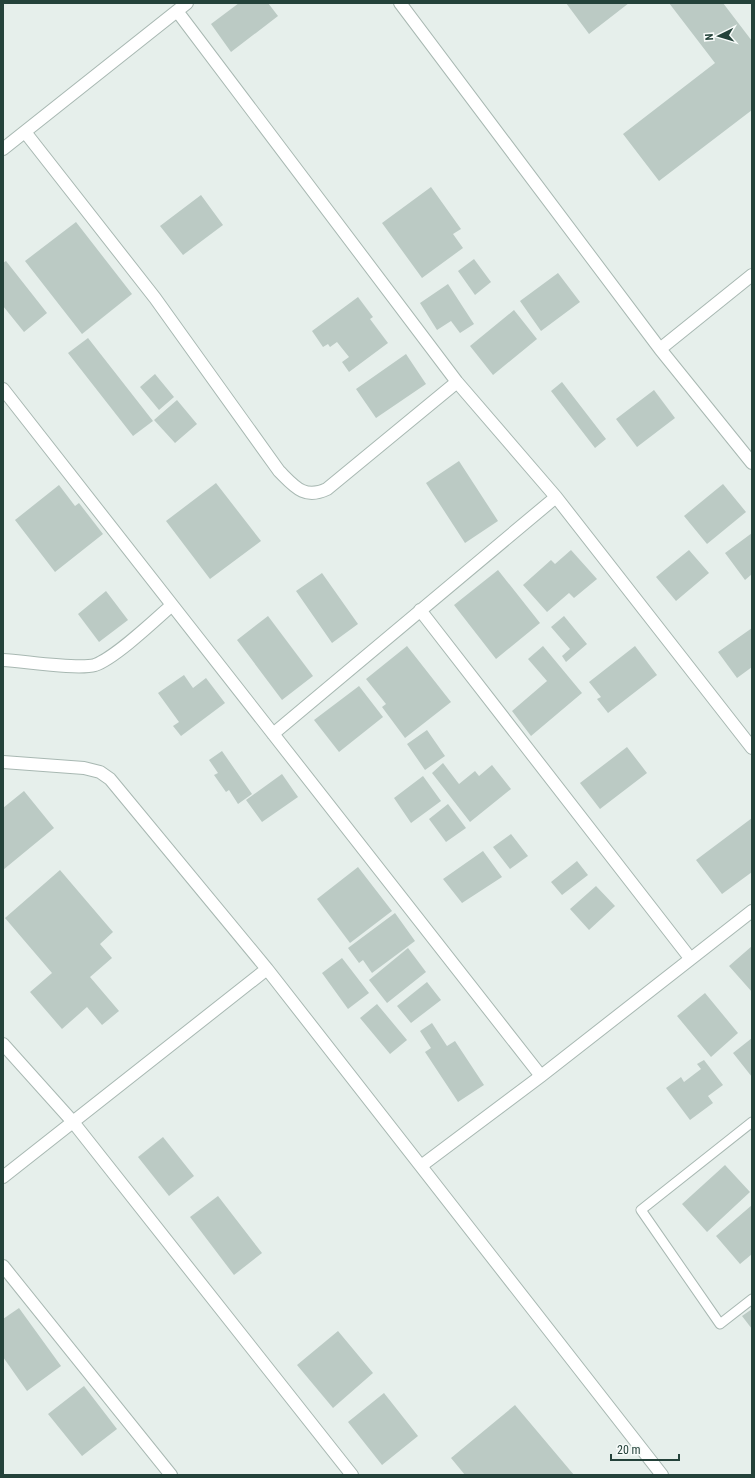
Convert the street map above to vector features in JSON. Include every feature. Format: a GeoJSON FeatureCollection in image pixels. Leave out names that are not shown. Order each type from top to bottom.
{"type":"FeatureCollection","features":[{"type":"Feature","properties":{"kind":"street"},"geometry":{"type":"LineString","coordinates":[[3,149],[187,3]]}},
{"type":"Feature","properties":{"kind":"street"},"geometry":{"type":"LineString","coordinates":[[400,3],[660,349],[752,463]]}},
{"type":"Feature","properties":{"kind":"street"},"geometry":{"type":"LineString","coordinates":[[177,11],[457,382],[556,498],[752,748]]}},
{"type":"Feature","properties":{"kind":"street"},"geometry":{"type":"LineString","coordinates":[[25,132],[155,298],[279,471],[295,487],[308,494],[317,494],[327,489],[457,382]]}},
{"type":"Feature","properties":{"kind":"street"},"geometry":{"type":"LineString","coordinates":[[660,349],[752,275]]}},
{"type":"Feature","properties":{"kind":"street"},"geometry":{"type":"LineString","coordinates":[[3,390],[541,1076]]}},
{"type":"Feature","properties":{"kind":"street"},"geometry":{"type":"LineString","coordinates":[[273,734],[556,498]]}},
{"type":"Feature","properties":{"kind":"street"},"geometry":{"type":"LineString","coordinates":[[3,660],[78,666],[94,665],[110,657],[172,605]]}},
{"type":"Feature","properties":{"kind":"street"},"geometry":{"type":"LineString","coordinates":[[420,610],[690,958]]}},
{"type":"Feature","properties":{"kind":"street"},"geometry":{"type":"LineString","coordinates":[[3,762],[84,768],[100,772],[110,779],[267,968],[662,1475]]}},
{"type":"Feature","properties":{"kind":"street"},"geometry":{"type":"LineString","coordinates":[[421,1166],[541,1076],[752,911]]}},
{"type":"Feature","properties":{"kind":"street"},"geometry":{"type":"LineString","coordinates":[[3,1177],[267,968]]}},
{"type":"Feature","properties":{"kind":"street"},"geometry":{"type":"LineString","coordinates":[[3,1044],[73,1122],[352,1475]]}},
{"type":"Feature","properties":{"kind":"street"},"geometry":{"type":"LineString","coordinates":[[3,1266],[171,1475]]}},
{"type":"Feature","properties":{"kind":"lane"},"geometry":{"type":"LineString","coordinates":[[752,1122],[641,1210],[720,1324],[752,1299]]}},
{"type":"Feature","properties":{"kind":"building"},"geometry":{"type":"Polygon","coordinates":[[[239,3],[268,3],[278,16],[231,52],[211,24],[239,3]]]}},
{"type":"Feature","properties":{"kind":"building"},"geometry":{"type":"Polygon","coordinates":[[[566,3],[629,3],[589,34],[566,3]]]}},
{"type":"Feature","properties":{"kind":"building"},"geometry":{"type":"Polygon","coordinates":[[[669,3],[723,3],[752,41],[752,110],[659,181],[623,134],[715,63],[669,3]]]}},
{"type":"Feature","properties":{"kind":"building"},"geometry":{"type":"Polygon","coordinates":[[[431,187],[461,229],[453,234],[463,248],[422,278],[382,223],[431,187]]]}},
{"type":"Feature","properties":{"kind":"building"},"geometry":{"type":"Polygon","coordinates":[[[201,195],[223,225],[183,255],[160,226],[201,195]]]}},
{"type":"Feature","properties":{"kind":"building"},"geometry":{"type":"Polygon","coordinates":[[[76,222],[132,294],[82,334],[25,261],[76,222]]]}},
{"type":"Feature","properties":{"kind":"building"},"geometry":{"type":"Polygon","coordinates":[[[474,259],[491,282],[475,295],[458,271],[474,259]]]}},
{"type":"Feature","properties":{"kind":"building"},"geometry":{"type":"Polygon","coordinates":[[[6,261],[47,313],[24,332],[3,306],[3,263],[6,261]]]}},
{"type":"Feature","properties":{"kind":"building"},"geometry":{"type":"Polygon","coordinates":[[[558,273],[580,302],[541,331],[520,301],[558,273]]]}},
{"type":"Feature","properties":{"kind":"building"},"geometry":{"type":"Polygon","coordinates":[[[448,284],[474,324],[460,333],[451,321],[437,330],[420,303],[448,284]]]}},
{"type":"Feature","properties":{"kind":"building"},"geometry":{"type":"Polygon","coordinates":[[[358,297],[373,317],[370,319],[388,343],[349,372],[342,362],[349,357],[337,342],[330,347],[328,344],[323,347],[312,331],[358,297]]]}},
{"type":"Feature","properties":{"kind":"building"},"geometry":{"type":"Polygon","coordinates":[[[514,310],[537,339],[493,375],[470,346],[514,310]]]}},
{"type":"Feature","properties":{"kind":"building"},"geometry":{"type":"Polygon","coordinates":[[[88,338],[153,421],[133,436],[68,353],[88,338]]]}},
{"type":"Feature","properties":{"kind":"building"},"geometry":{"type":"Polygon","coordinates":[[[406,354],[426,384],[376,418],[356,389],[406,354]]]}},
{"type":"Feature","properties":{"kind":"building"},"geometry":{"type":"Polygon","coordinates":[[[155,374],[174,397],[159,410],[140,387],[155,374]]]}},
{"type":"Feature","properties":{"kind":"building"},"geometry":{"type":"Polygon","coordinates":[[[562,382],[606,439],[595,448],[551,391],[562,382]]]}},
{"type":"Feature","properties":{"kind":"building"},"geometry":{"type":"Polygon","coordinates":[[[654,390],[675,418],[637,447],[616,419],[654,390]]]}},
{"type":"Feature","properties":{"kind":"building"},"geometry":{"type":"Polygon","coordinates":[[[177,400],[197,424],[175,443],[154,420],[177,400]]]}},
{"type":"Feature","properties":{"kind":"building"},"geometry":{"type":"Polygon","coordinates":[[[459,461],[498,521],[465,543],[426,483],[459,461]]]}},
{"type":"Feature","properties":{"kind":"building"},"geometry":{"type":"Polygon","coordinates":[[[216,483],[261,541],[210,579],[166,521],[216,483]]]}},
{"type":"Feature","properties":{"kind":"building"},"geometry":{"type":"Polygon","coordinates":[[[723,484],[746,512],[707,544],[684,516],[723,484]]]}},
{"type":"Feature","properties":{"kind":"building"},"geometry":{"type":"Polygon","coordinates":[[[59,485],[75,506],[79,503],[103,534],[55,572],[15,520],[59,485]]]}},
{"type":"Feature","properties":{"kind":"building"},"geometry":{"type":"Polygon","coordinates":[[[752,533],[752,574],[745,580],[725,553],[752,533]]]}},
{"type":"Feature","properties":{"kind":"building"},"geometry":{"type":"Polygon","coordinates":[[[571,550],[597,579],[574,598],[569,593],[547,612],[523,585],[551,560],[555,564],[571,550]]]}},
{"type":"Feature","properties":{"kind":"building"},"geometry":{"type":"Polygon","coordinates":[[[689,550],[709,573],[676,601],[656,577],[689,550]]]}},
{"type":"Feature","properties":{"kind":"building"},"geometry":{"type":"Polygon","coordinates":[[[498,570],[540,623],[496,659],[454,605],[498,570]]]}},
{"type":"Feature","properties":{"kind":"building"},"geometry":{"type":"Polygon","coordinates":[[[322,573],[358,624],[332,643],[296,591],[322,573]]]}},
{"type":"Feature","properties":{"kind":"building"},"geometry":{"type":"Polygon","coordinates":[[[106,591],[128,620],[99,642],[78,614],[106,591]]]}},
{"type":"Feature","properties":{"kind":"building"},"geometry":{"type":"Polygon","coordinates":[[[268,616],[313,676],[282,700],[237,640],[268,616]]]}},
{"type":"Feature","properties":{"kind":"building"},"geometry":{"type":"Polygon","coordinates":[[[564,616],[587,644],[566,662],[562,656],[570,649],[551,627],[564,616]]]}},
{"type":"Feature","properties":{"kind":"building"},"geometry":{"type":"Polygon","coordinates":[[[752,628],[752,667],[737,678],[718,652],[752,628]]]}},
{"type":"Feature","properties":{"kind":"building"},"geometry":{"type":"Polygon","coordinates":[[[407,646],[451,702],[405,738],[382,707],[386,704],[366,679],[407,646]]]}},
{"type":"Feature","properties":{"kind":"building"},"geometry":{"type":"Polygon","coordinates":[[[543,646],[582,693],[531,736],[512,711],[547,681],[528,659],[543,646]]]}},
{"type":"Feature","properties":{"kind":"building"},"geometry":{"type":"Polygon","coordinates":[[[635,646],[657,675],[608,713],[597,699],[601,697],[589,682],[635,646]]]}},
{"type":"Feature","properties":{"kind":"building"},"geometry":{"type":"Polygon","coordinates":[[[184,675],[193,688],[206,678],[225,703],[181,736],[173,726],[179,722],[158,693],[184,675]]]}},
{"type":"Feature","properties":{"kind":"building"},"geometry":{"type":"Polygon","coordinates":[[[359,686],[383,717],[339,752],[314,720],[359,686]]]}},
{"type":"Feature","properties":{"kind":"building"},"geometry":{"type":"Polygon","coordinates":[[[427,730],[445,756],[425,770],[407,744],[427,730]]]}},
{"type":"Feature","properties":{"kind":"building"},"geometry":{"type":"Polygon","coordinates":[[[627,747],[647,773],[600,809],[580,783],[627,747]]]}},
{"type":"Feature","properties":{"kind":"building"},"geometry":{"type":"Polygon","coordinates":[[[222,751],[252,794],[238,804],[229,790],[226,792],[214,775],[218,773],[209,760],[222,751]]]}},
{"type":"Feature","properties":{"kind":"building"},"geometry":{"type":"Polygon","coordinates":[[[443,763],[459,784],[475,771],[479,776],[492,765],[511,789],[470,822],[432,773],[443,763]]]}},
{"type":"Feature","properties":{"kind":"building"},"geometry":{"type":"Polygon","coordinates":[[[282,774],[298,797],[262,822],[246,800],[282,774]]]}},
{"type":"Feature","properties":{"kind":"building"},"geometry":{"type":"Polygon","coordinates":[[[423,776],[441,801],[411,823],[394,798],[423,776]]]}},
{"type":"Feature","properties":{"kind":"building"},"geometry":{"type":"Polygon","coordinates":[[[24,791],[54,828],[3,870],[3,808],[24,791]]]}},
{"type":"Feature","properties":{"kind":"building"},"geometry":{"type":"Polygon","coordinates":[[[448,804],[466,828],[446,842],[429,819],[448,804]]]}},
{"type":"Feature","properties":{"kind":"building"},"geometry":{"type":"Polygon","coordinates":[[[752,818],[752,872],[722,894],[696,860],[752,818]]]}},
{"type":"Feature","properties":{"kind":"building"},"geometry":{"type":"Polygon","coordinates":[[[511,834],[528,856],[510,869],[493,847],[511,834]]]}},
{"type":"Feature","properties":{"kind":"building"},"geometry":{"type":"Polygon","coordinates":[[[483,851],[502,877],[462,903],[443,879],[483,851]]]}},
{"type":"Feature","properties":{"kind":"building"},"geometry":{"type":"Polygon","coordinates":[[[577,861],[588,875],[562,895],[551,882],[577,861]]]}},
{"type":"Feature","properties":{"kind":"building"},"geometry":{"type":"Polygon","coordinates":[[[358,867],[392,911],[350,943],[317,899],[358,867]]]}},
{"type":"Feature","properties":{"kind":"building"},"geometry":{"type":"Polygon","coordinates":[[[60,870],[113,932],[100,944],[112,958],[90,977],[119,1011],[102,1025],[87,1007],[62,1029],[30,992],[52,973],[5,918],[60,870]]]}},
{"type":"Feature","properties":{"kind":"building"},"geometry":{"type":"Polygon","coordinates":[[[596,886],[615,906],[589,930],[570,909],[596,886]]]}},
{"type":"Feature","properties":{"kind":"building"},"geometry":{"type":"Polygon","coordinates":[[[395,913],[415,941],[372,973],[363,960],[359,963],[348,948],[395,913]]]}},
{"type":"Feature","properties":{"kind":"building"},"geometry":{"type":"Polygon","coordinates":[[[752,946],[752,992],[729,966],[752,946]]]}},
{"type":"Feature","properties":{"kind":"building"},"geometry":{"type":"Polygon","coordinates":[[[408,948],[426,972],[387,1003],[369,980],[408,948]]]}},
{"type":"Feature","properties":{"kind":"building"},"geometry":{"type":"Polygon","coordinates":[[[342,958],[369,993],[348,1009],[322,973],[342,958]]]}},
{"type":"Feature","properties":{"kind":"building"},"geometry":{"type":"Polygon","coordinates":[[[427,982],[441,1000],[411,1023],[397,1006],[427,982]]]}},
{"type":"Feature","properties":{"kind":"building"},"geometry":{"type":"Polygon","coordinates":[[[705,993],[738,1033],[711,1057],[677,1016],[705,993]]]}},
{"type":"Feature","properties":{"kind":"building"},"geometry":{"type":"Polygon","coordinates":[[[377,1004],[407,1040],[390,1054],[360,1018],[377,1004]]]}},
{"type":"Feature","properties":{"kind":"building"},"geometry":{"type":"Polygon","coordinates":[[[432,1023],[447,1046],[455,1041],[484,1085],[458,1102],[425,1052],[431,1048],[420,1031],[432,1023]]]}},
{"type":"Feature","properties":{"kind":"building"},"geometry":{"type":"Polygon","coordinates":[[[752,1038],[752,1077],[733,1053],[752,1038]]]}},
{"type":"Feature","properties":{"kind":"building"},"geometry":{"type":"Polygon","coordinates":[[[704,1060],[723,1085],[708,1096],[713,1103],[690,1120],[666,1088],[681,1077],[684,1082],[701,1069],[697,1064],[704,1060]]]}},
{"type":"Feature","properties":{"kind":"building"},"geometry":{"type":"Polygon","coordinates":[[[163,1137],[194,1176],[169,1196],[138,1157],[163,1137]]]}},
{"type":"Feature","properties":{"kind":"building"},"geometry":{"type":"Polygon","coordinates":[[[725,1165],[750,1192],[707,1232],[682,1204],[725,1165]]]}},
{"type":"Feature","properties":{"kind":"building"},"geometry":{"type":"Polygon","coordinates":[[[218,1196],[262,1253],[234,1275],[190,1217],[218,1196]]]}},
{"type":"Feature","properties":{"kind":"building"},"geometry":{"type":"Polygon","coordinates":[[[752,1205],[752,1254],[740,1264],[716,1236],[752,1205]]]}},
{"type":"Feature","properties":{"kind":"building"},"geometry":{"type":"Polygon","coordinates":[[[19,1308],[61,1366],[27,1391],[3,1357],[3,1319],[19,1308]]]}},
{"type":"Feature","properties":{"kind":"building"},"geometry":{"type":"Polygon","coordinates":[[[752,1309],[752,1329],[742,1316],[752,1309]]]}},
{"type":"Feature","properties":{"kind":"building"},"geometry":{"type":"Polygon","coordinates":[[[338,1331],[373,1373],[333,1408],[297,1365],[338,1331]]]}},
{"type":"Feature","properties":{"kind":"building"},"geometry":{"type":"Polygon","coordinates":[[[84,1386],[117,1429],[82,1456],[48,1414],[84,1386]]]}},
{"type":"Feature","properties":{"kind":"building"},"geometry":{"type":"Polygon","coordinates":[[[384,1393],[418,1436],[382,1465],[348,1422],[384,1393]]]}},
{"type":"Feature","properties":{"kind":"building"},"geometry":{"type":"Polygon","coordinates":[[[515,1405],[574,1475],[465,1475],[451,1458],[515,1405]]]}}]}
